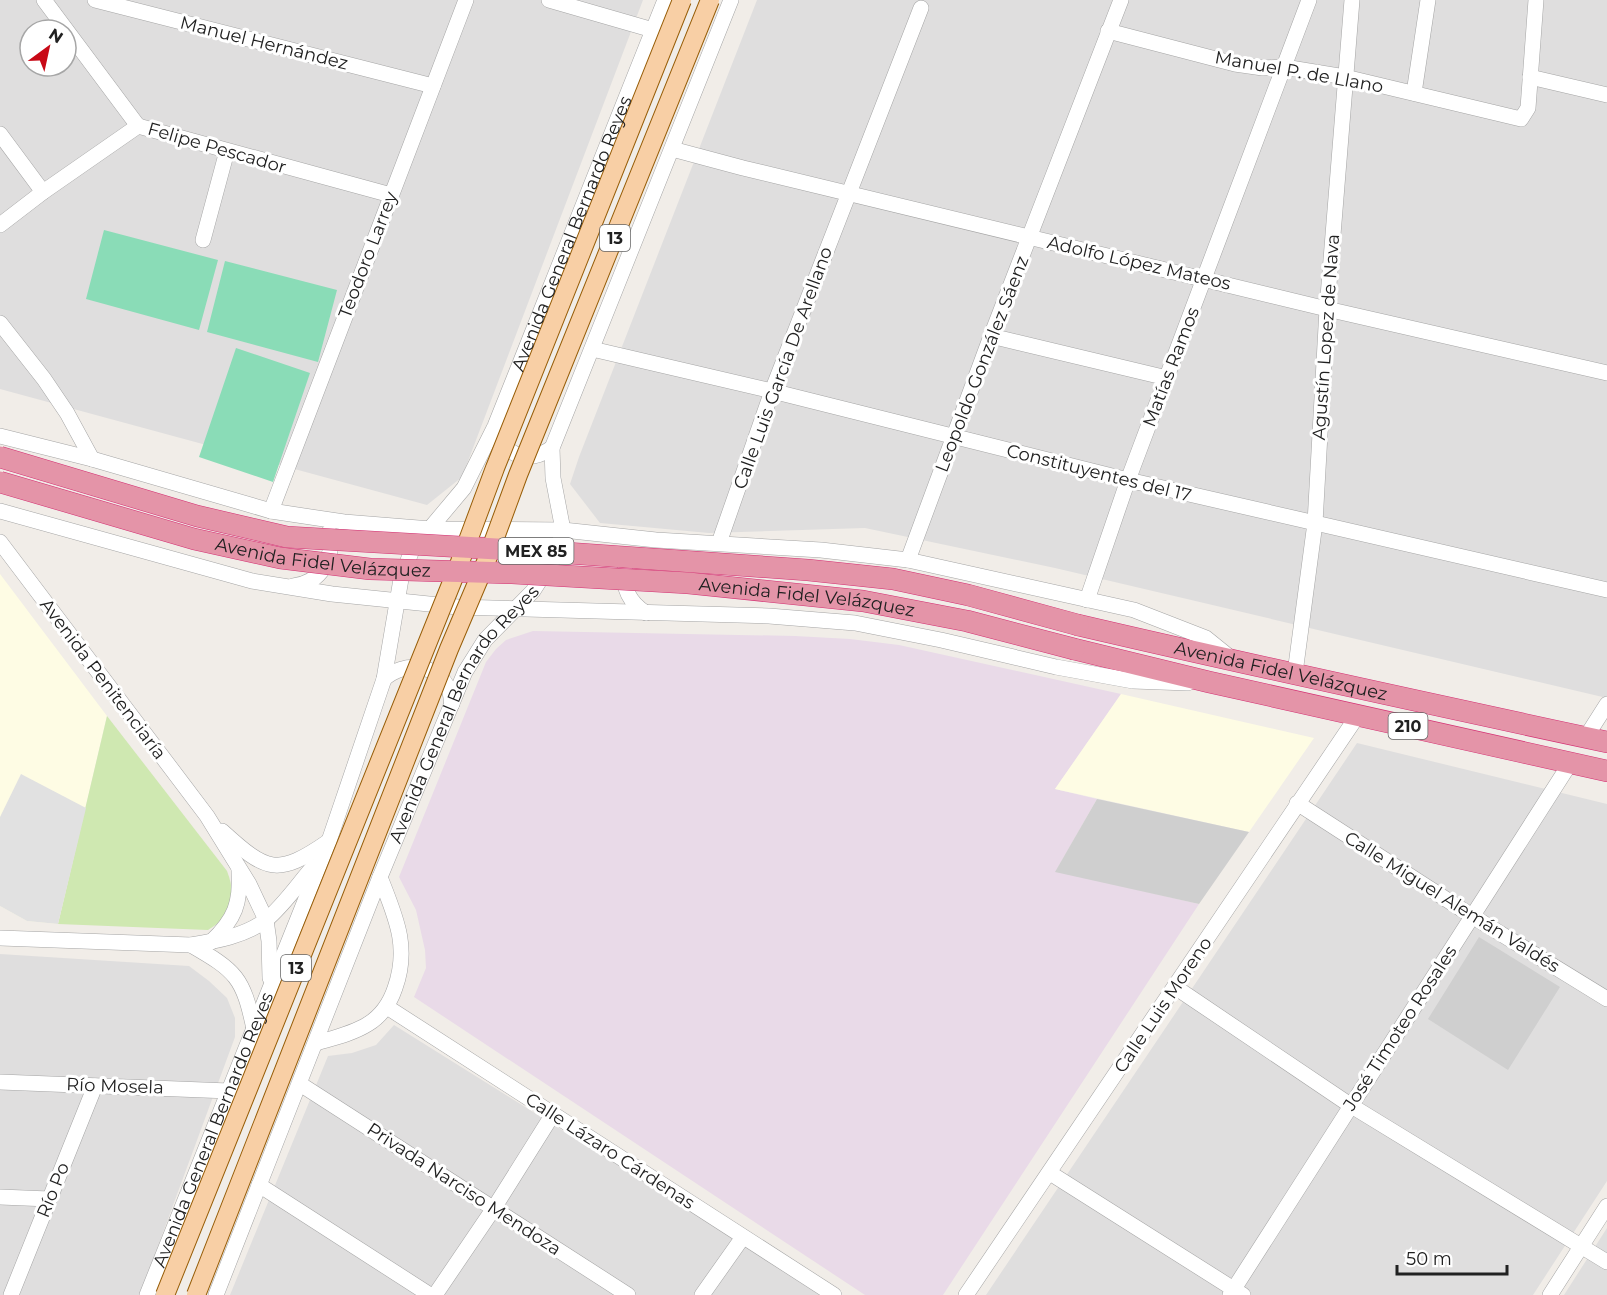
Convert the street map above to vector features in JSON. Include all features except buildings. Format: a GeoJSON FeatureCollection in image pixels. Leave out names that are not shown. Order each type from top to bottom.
{"type":"FeatureCollection","features":[{"type":"Feature","properties":{"kind":"highway","name":"Avenida Fidel Velázquez"},"geometry":{"type":"LineString","coordinates":[[0,456],[197,516],[287,537],[579,554],[808,570],[893,579],[968,595],[1237,662],[1607,742]]}},
{"type":"Feature","properties":{"kind":"highway","name":"Avenida Fidel Velázquez"},"geometry":{"type":"LineString","coordinates":[[0,482],[194,539],[280,558],[370,569],[513,573],[688,583],[863,601],[967,621],[1209,682],[1607,771]]}},
{"type":"Feature","properties":{"kind":"main road","name":"Avenida General Bernardo Reyes"},"geometry":{"type":"LineString","coordinates":[[165,1295],[460,562],[495,468],[682,0]]}},
{"type":"Feature","properties":{"kind":"main road","name":"Avenida General Bernardo Reyes"},"geometry":{"type":"LineString","coordinates":[[196,1295],[449,649],[486,562],[523,464],[710,0]]}},
{"type":"Feature","properties":{"kind":"street"},"geometry":{"type":"LineString","coordinates":[[44,0],[138,126]]}},
{"type":"Feature","properties":{"kind":"street","name":"Manuel Hernández"},"geometry":{"type":"LineString","coordinates":[[95,0],[433,86]]}},
{"type":"Feature","properties":{"kind":"street","name":"Teodoro Larrey"},"geometry":{"type":"LineString","coordinates":[[271,511],[466,0]]}},
{"type":"Feature","properties":{"kind":"street"},"geometry":{"type":"LineString","coordinates":[[549,0],[653,30]]}},
{"type":"Feature","properties":{"kind":"street","name":"Avenida General Bernardo Reyes"},"geometry":{"type":"LineString","coordinates":[[147,1295],[326,847],[384,679],[401,579],[410,556],[464,488],[495,426],[664,0]]}},
{"type":"Feature","properties":{"kind":"street","name":"Avenida General Bernardo Reyes"},"geometry":{"type":"LineString","coordinates":[[216,1295],[380,877],[465,672],[485,640],[533,591],[552,563],[560,543],[563,530],[553,478],[552,448],[731,0]]}},
{"type":"Feature","properties":{"kind":"street","name":"Leopoldo González Sáenz"},"geometry":{"type":"LineString","coordinates":[[908,560],[991,336],[1121,0]]}},
{"type":"Feature","properties":{"kind":"street","name":"Matías Ramos"},"geometry":{"type":"LineString","coordinates":[[1087,600],[1128,480],[1206,279],[1309,0]]}},
{"type":"Feature","properties":{"kind":"street","name":"Agustín Lopez de Nava"},"geometry":{"type":"LineString","coordinates":[[1295,673],[1315,523],[1327,309],[1352,0]]}},
{"type":"Feature","properties":{"kind":"street"},"geometry":{"type":"LineString","coordinates":[[1414,93],[1428,0]]}},
{"type":"Feature","properties":{"kind":"street"},"geometry":{"type":"LineString","coordinates":[[1536,0],[1530,77],[1607,95]]}},
{"type":"Feature","properties":{"kind":"street","name":"Calle Luis García De Arellano"},"geometry":{"type":"LineString","coordinates":[[719,543],[772,392],[921,8]]}},
{"type":"Feature","properties":{"kind":"street","name":"Manuel P. de Llano"},"geometry":{"type":"LineString","coordinates":[[1108,30],[1235,64],[1272,69],[1284,67],[1345,77],[1513,118],[1524,118],[1528,108],[1530,77]]}},
{"type":"Feature","properties":{"kind":"street","name":"Felipe Pescador"},"geometry":{"type":"LineString","coordinates":[[0,225],[138,126],[391,195]]}},
{"type":"Feature","properties":{"kind":"street"},"geometry":{"type":"LineString","coordinates":[[0,134],[43,192]]}},
{"type":"Feature","properties":{"kind":"street","name":"Adolfo López Mateos"},"geometry":{"type":"LineString","coordinates":[[672,149],[1327,309],[1607,373]]}},
{"type":"Feature","properties":{"kind":"street"},"geometry":{"type":"LineString","coordinates":[[203,240],[227,152]]}},
{"type":"Feature","properties":{"kind":"street"},"geometry":{"type":"LineString","coordinates":[[0,323],[44,379],[67,413],[92,459]]}},
{"type":"Feature","properties":{"kind":"street"},"geometry":{"type":"LineString","coordinates":[[991,336],[1167,378]]}},
{"type":"Feature","properties":{"kind":"street","name":"Constituyentes del 17"},"geometry":{"type":"LineString","coordinates":[[592,349],[1128,480],[1607,590]]}},
{"type":"Feature","properties":{"kind":"street"},"geometry":{"type":"LineString","coordinates":[[495,426],[497,436],[503,446],[511,453],[521,457],[543,454],[552,448]]}},
{"type":"Feature","properties":{"kind":"street"},"geometry":{"type":"LineString","coordinates":[[0,436],[92,459],[271,511],[344,522],[430,529],[563,530],[656,540],[821,550],[908,560],[1134,610],[1206,638],[1237,662]]}},
{"type":"Feature","properties":{"kind":"street"},"geometry":{"type":"LineString","coordinates":[[0,511],[241,578],[332,594],[458,607],[769,616],[855,623],[1056,667],[1133,681],[1209,682]]}},
{"type":"Feature","properties":{"kind":"street"},"geometry":{"type":"LineString","coordinates":[[290,586],[308,582],[323,570],[328,562],[331,543],[326,525],[320,517]]}},
{"type":"Feature","properties":{"kind":"street"},"geometry":{"type":"LineString","coordinates":[[646,612],[638,608],[627,592],[624,573],[638,548],[656,540]]}},
{"type":"Feature","properties":{"kind":"street","name":"Avenida Penitenciaría"},"geometry":{"type":"LineString","coordinates":[[0,542],[207,816],[258,899],[266,920],[269,941],[270,987]]}},
{"type":"Feature","properties":{"kind":"street"},"geometry":{"type":"LineString","coordinates":[[384,679],[402,668],[413,666],[424,668],[435,673],[444,681],[450,691],[452,704]]}},
{"type":"Feature","properties":{"kind":"street"},"geometry":{"type":"LineString","coordinates":[[1586,737],[1607,704]]}},
{"type":"Feature","properties":{"kind":"street","name":"Calle Luis Moreno"},"geometry":{"type":"LineString","coordinates":[[966,1295],[1358,714]]}},
{"type":"Feature","properties":{"kind":"street","name":"José Timoteo Rosales"},"geometry":{"type":"LineString","coordinates":[[1235,1293],[1350,1105],[1571,762]]}},
{"type":"Feature","properties":{"kind":"street","name":"Calle Miguel Alemán Valdés"},"geometry":{"type":"LineString","coordinates":[[1297,803],[1472,916],[1607,999]]}},
{"type":"Feature","properties":{"kind":"street","name":"Avenida Penitenciaría"},"geometry":{"type":"LineString","coordinates":[[207,816],[248,854],[271,866],[293,862],[326,847]]}},
{"type":"Feature","properties":{"kind":"street"},"geometry":{"type":"LineString","coordinates":[[0,938],[191,945],[211,942],[247,931],[266,920],[289,896],[326,847]]}},
{"type":"Feature","properties":{"kind":"street"},"geometry":{"type":"LineString","coordinates":[[211,942],[225,927],[236,908],[240,888],[238,868]]}},
{"type":"Feature","properties":{"kind":"street"},"geometry":{"type":"LineString","coordinates":[[316,1043],[370,1023],[387,1007],[400,975],[402,940],[380,877]]}},
{"type":"Feature","properties":{"kind":"street"},"geometry":{"type":"LineString","coordinates":[[191,945],[225,966],[236,977],[248,1000],[254,1029]]}},
{"type":"Feature","properties":{"kind":"street"},"geometry":{"type":"LineString","coordinates":[[1175,987],[1350,1105],[1607,1262]]}},
{"type":"Feature","properties":{"kind":"street","name":"Calle Lázaro Cárdenas"},"geometry":{"type":"LineString","coordinates":[[387,1007],[834,1295]]}},
{"type":"Feature","properties":{"kind":"street","name":"Río Mosela"},"geometry":{"type":"LineString","coordinates":[[0,1082],[229,1091]]}},
{"type":"Feature","properties":{"kind":"street","name":"Privada Narciso Mendoza"},"geometry":{"type":"LineString","coordinates":[[300,1084],[628,1295]]}},
{"type":"Feature","properties":{"kind":"street","name":"Río Po"},"geometry":{"type":"LineString","coordinates":[[11,1295],[95,1086]]}},
{"type":"Feature","properties":{"kind":"street"},"geometry":{"type":"LineString","coordinates":[[435,1295],[494,1209],[553,1114]]}},
{"type":"Feature","properties":{"kind":"street"},"geometry":{"type":"LineString","coordinates":[[1050,1173],[1235,1293]]}},
{"type":"Feature","properties":{"kind":"street"},"geometry":{"type":"LineString","coordinates":[[259,1185],[430,1295]]}},
{"type":"Feature","properties":{"kind":"street"},"geometry":{"type":"LineString","coordinates":[[0,1197],[49,1199]]}},
{"type":"Feature","properties":{"kind":"street"},"geometry":{"type":"LineString","coordinates":[[1550,1295],[1607,1206]]}},
{"type":"Feature","properties":{"kind":"street"},"geometry":{"type":"LineString","coordinates":[[702,1295],[743,1237]]}},
{"type":"Feature","properties":{"kind":"shaded area"},"geometry":{"type":"Polygon","coordinates":[[[0,0],[643,0],[462,477],[427,505],[0,389],[0,0]]]}},
{"type":"Feature","properties":{"kind":"shaded area"},"geometry":{"type":"Polygon","coordinates":[[[757,0],[1607,0],[1607,698],[1055,568],[865,528],[709,533],[600,523],[570,484],[757,0]]]}},
{"type":"Feature","properties":{"kind":"shaded area"},"geometry":{"type":"Polygon","coordinates":[[[0,574],[107,716],[58,924],[27,921],[0,906],[0,574]]]}},
{"type":"Feature","properties":{"kind":"shaded area"},"geometry":{"type":"Polygon","coordinates":[[[533,631],[850,639],[899,645],[1121,694],[1055,789],[1097,799],[1056,871],[1199,904],[943,1295],[865,1295],[414,997],[426,968],[425,950],[416,910],[399,877],[486,662],[506,640],[533,631]]]}},
{"type":"Feature","properties":{"kind":"shaded area"},"geometry":{"type":"Polygon","coordinates":[[[1121,694],[1314,738],[1249,832],[1055,789],[1121,694]]]}},
{"type":"Feature","properties":{"kind":"shaded area"},"geometry":{"type":"Polygon","coordinates":[[[1357,743],[1607,804],[1607,1181],[1533,1295],[986,1295],[1357,743]]]}},
{"type":"Feature","properties":{"kind":"shaded area"},"geometry":{"type":"Polygon","coordinates":[[[21,774],[86,808],[58,924],[27,921],[0,906],[0,817],[21,774]]]}},
{"type":"Feature","properties":{"kind":"shaded area"},"geometry":{"type":"Polygon","coordinates":[[[1097,799],[1249,832],[1199,904],[1055,872],[1097,799]]]}},
{"type":"Feature","properties":{"kind":"shaded area"},"geometry":{"type":"Polygon","coordinates":[[[1479,937],[1560,987],[1508,1070],[1428,1019],[1479,937]]]}},
{"type":"Feature","properties":{"kind":"shaded area"},"geometry":{"type":"Polygon","coordinates":[[[0,954],[189,966],[227,998],[235,1018],[235,1037],[140,1295],[0,1295],[0,954]]]}},
{"type":"Feature","properties":{"kind":"shaded area"},"geometry":{"type":"Polygon","coordinates":[[[394,1025],[826,1295],[230,1295],[328,1056],[352,1053],[376,1045],[394,1025]]]}},
{"type":"Feature","properties":{"kind":"shaded area"},"geometry":{"type":"Polygon","coordinates":[[[1607,1228],[1607,1295],[1564,1295],[1607,1228]]]}},
{"type":"Feature","properties":{"kind":"green space"},"geometry":{"type":"Polygon","coordinates":[[[104,230],[218,260],[199,330],[86,299],[104,230]]]}},
{"type":"Feature","properties":{"kind":"green space"},"geometry":{"type":"Polygon","coordinates":[[[225,261],[337,290],[318,362],[207,332],[225,261]]]}},
{"type":"Feature","properties":{"kind":"green space"},"geometry":{"type":"Polygon","coordinates":[[[236,348],[310,373],[273,482],[199,457],[236,348]]]}},
{"type":"Feature","properties":{"kind":"green space"},"geometry":{"type":"Polygon","coordinates":[[[107,716],[227,871],[232,889],[230,905],[222,918],[208,930],[58,924],[107,716]]]}}]}
